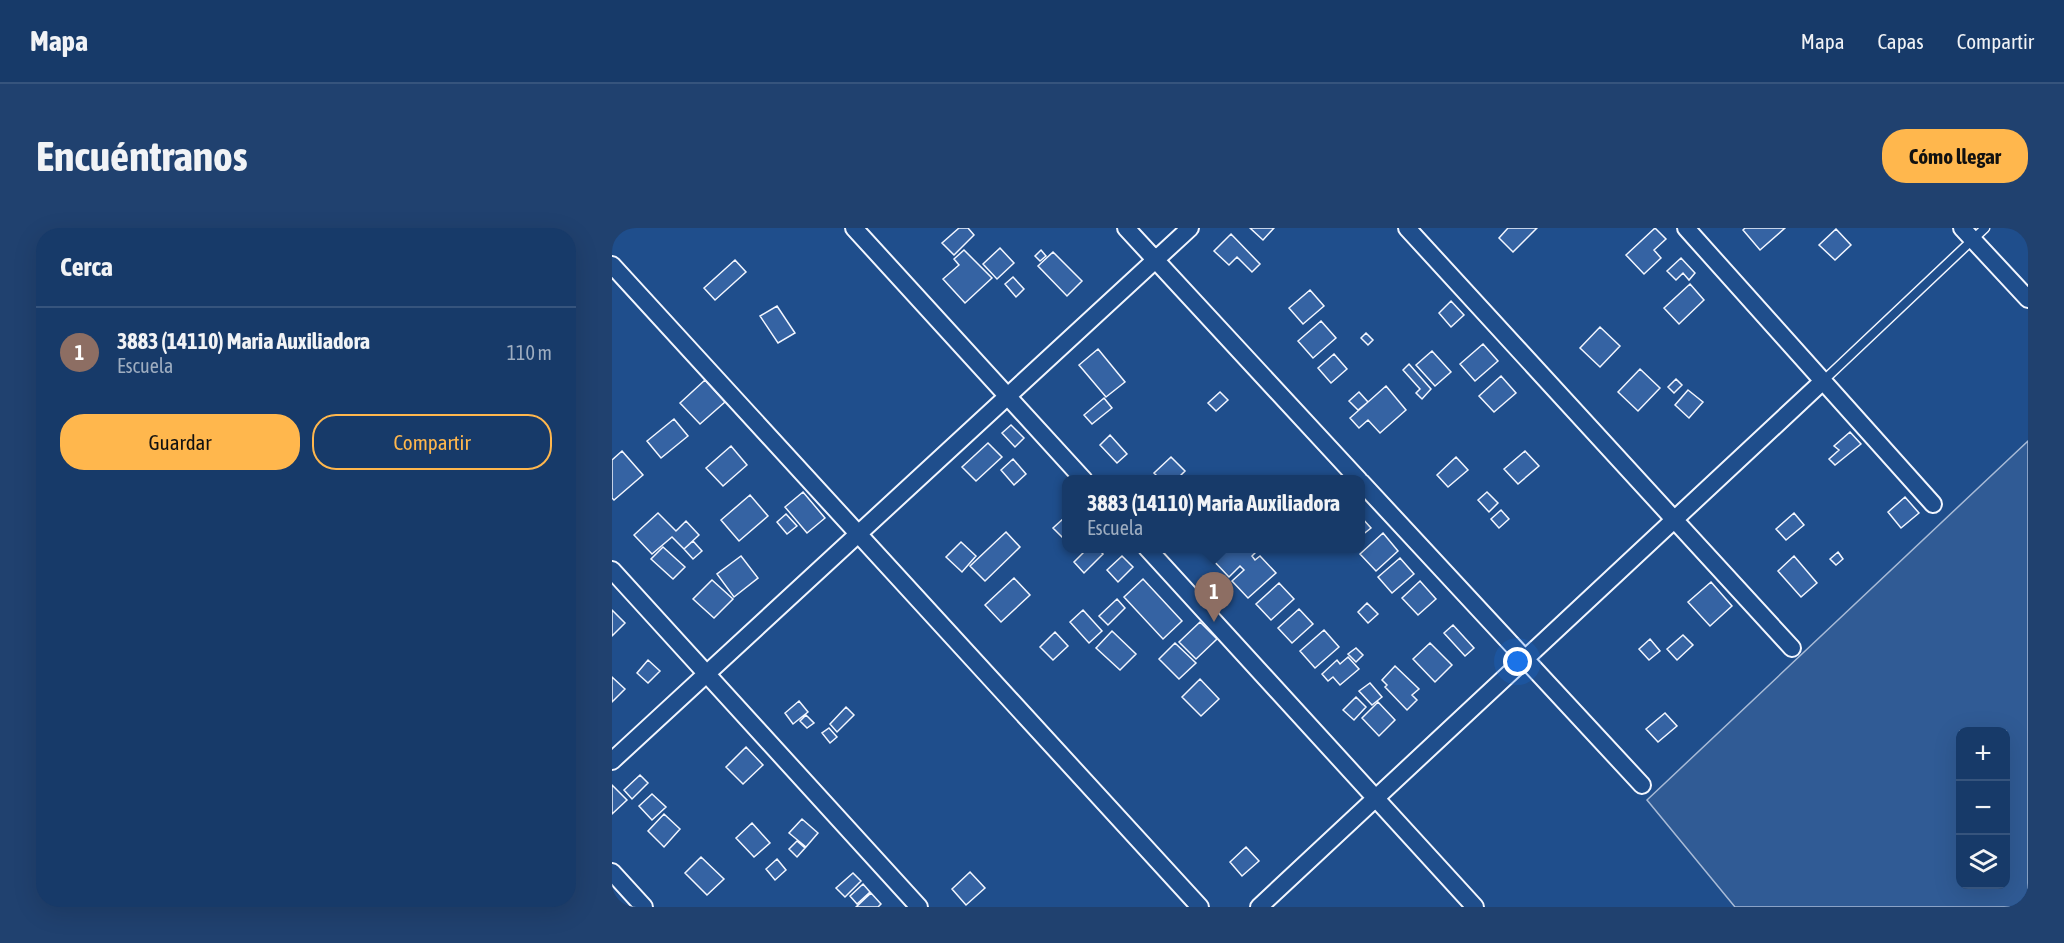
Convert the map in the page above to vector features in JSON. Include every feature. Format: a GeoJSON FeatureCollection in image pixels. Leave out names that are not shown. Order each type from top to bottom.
{"type":"FeatureCollection","features":[{"type":"Feature","properties":{"kind":"street"},"geometry":{"type":"LineString","coordinates":[[854,228],[1079,475]]}},
{"type":"Feature","properties":{"kind":"street"},"geometry":{"type":"LineString","coordinates":[[1126,228],[1354,475]]}},
{"type":"Feature","properties":{"kind":"street"},"geometry":{"type":"LineString","coordinates":[[612,761],[1190,228]]}},
{"type":"Feature","properties":{"kind":"street"},"geometry":{"type":"LineString","coordinates":[[1407,228],[1792,648]]}},
{"type":"Feature","properties":{"kind":"street"},"geometry":{"type":"LineString","coordinates":[[1686,228],[1933,504]]}},
{"type":"Feature","properties":{"kind":"street"},"geometry":{"type":"LineString","coordinates":[[1973,232],[2028,299]]}},
{"type":"Feature","properties":{"kind":"street"},"geometry":{"type":"LineString","coordinates":[[612,265],[1200,907]]}},
{"type":"Feature","properties":{"kind":"street"},"geometry":{"type":"LineString","coordinates":[[1259,907],[1823,381]]}},
{"type":"Feature","properties":{"kind":"street"},"geometry":{"type":"LineString","coordinates":[[1365,486],[1642,785]]}},
{"type":"Feature","properties":{"kind":"street"},"geometry":{"type":"LineString","coordinates":[[1151,553],[1475,907]]}},
{"type":"Feature","properties":{"kind":"street"},"geometry":{"type":"LineString","coordinates":[[612,570],[918,907]]}},
{"type":"Feature","properties":{"kind":"street"},"geometry":{"type":"LineString","coordinates":[[612,872],[644,907]]}},
{"type":"Feature","properties":{"kind":"lane"},"geometry":{"type":"LineString","coordinates":[[1823,381],[1973,232]]}},
{"type":"Feature","properties":{"kind":"shaded area"},"geometry":{"type":"Polygon","coordinates":[[[2028,441],[2028,907],[1735,907],[1647,800],[2028,441]]]}},
{"type":"Feature","properties":{"kind":"building"},"geometry":{"type":"Polygon","coordinates":[[[959,228],[968,228],[974,235],[954,255],[942,243],[959,228]]]}},
{"type":"Feature","properties":{"kind":"building"},"geometry":{"type":"Polygon","coordinates":[[[1250,228],[1274,228],[1263,240],[1250,228]]]}},
{"type":"Feature","properties":{"kind":"building"},"geometry":{"type":"Polygon","coordinates":[[[1508,228],[1537,228],[1513,252],[1499,238],[1508,228]]]}},
{"type":"Feature","properties":{"kind":"building"},"geometry":{"type":"Polygon","coordinates":[[[1655,228],[1666,239],[1654,250],[1661,258],[1644,274],[1626,255],[1655,228]]]}},
{"type":"Feature","properties":{"kind":"building"},"geometry":{"type":"Polygon","coordinates":[[[1745,228],[1785,228],[1760,250],[1743,230],[1745,228]]]}},
{"type":"Feature","properties":{"kind":"building"},"geometry":{"type":"Polygon","coordinates":[[[1836,229],[1851,245],[1835,260],[1819,245],[1836,229]]]}},
{"type":"Feature","properties":{"kind":"building"},"geometry":{"type":"Polygon","coordinates":[[[1231,234],[1260,264],[1252,272],[1237,257],[1229,265],[1214,251],[1231,234]]]}},
{"type":"Feature","properties":{"kind":"building"},"geometry":{"type":"Polygon","coordinates":[[[1000,248],[1014,263],[997,279],[983,264],[1000,248]]]}},
{"type":"Feature","properties":{"kind":"building"},"geometry":{"type":"Polygon","coordinates":[[[964,250],[992,278],[965,303],[943,279],[959,265],[954,259],[964,250]]]}},
{"type":"Feature","properties":{"kind":"building"},"geometry":{"type":"Polygon","coordinates":[[[1041,250],[1046,256],[1040,261],[1035,256],[1041,250]]]}},
{"type":"Feature","properties":{"kind":"building"},"geometry":{"type":"Polygon","coordinates":[[[1053,252],[1082,281],[1067,296],[1038,266],[1053,252]]]}},
{"type":"Feature","properties":{"kind":"building"},"geometry":{"type":"Polygon","coordinates":[[[1681,258],[1695,273],[1689,280],[1683,273],[1676,280],[1667,271],[1681,258]]]}},
{"type":"Feature","properties":{"kind":"building"},"geometry":{"type":"Polygon","coordinates":[[[735,260],[746,272],[715,300],[704,288],[735,260]]]}},
{"type":"Feature","properties":{"kind":"building"},"geometry":{"type":"Polygon","coordinates":[[[1013,277],[1024,289],[1016,297],[1005,284],[1013,277]]]}},
{"type":"Feature","properties":{"kind":"building"},"geometry":{"type":"Polygon","coordinates":[[[1690,284],[1704,300],[1679,324],[1664,308],[1690,284]]]}},
{"type":"Feature","properties":{"kind":"building"},"geometry":{"type":"Polygon","coordinates":[[[1310,290],[1324,306],[1303,324],[1289,308],[1310,290]]]}},
{"type":"Feature","properties":{"kind":"building"},"geometry":{"type":"Polygon","coordinates":[[[1451,301],[1464,315],[1451,327],[1439,313],[1451,301]]]}},
{"type":"Feature","properties":{"kind":"building"},"geometry":{"type":"Polygon","coordinates":[[[777,306],[795,333],[778,343],[760,316],[777,306]]]}},
{"type":"Feature","properties":{"kind":"building"},"geometry":{"type":"Polygon","coordinates":[[[1321,321],[1336,338],[1313,358],[1298,341],[1321,321]]]}},
{"type":"Feature","properties":{"kind":"building"},"geometry":{"type":"Polygon","coordinates":[[[1600,327],[1620,346],[1600,367],[1580,348],[1600,327]]]}},
{"type":"Feature","properties":{"kind":"building"},"geometry":{"type":"Polygon","coordinates":[[[1366,333],[1373,340],[1368,345],[1361,338],[1366,333]]]}},
{"type":"Feature","properties":{"kind":"building"},"geometry":{"type":"Polygon","coordinates":[[[1483,344],[1498,361],[1475,381],[1460,364],[1483,344]]]}},
{"type":"Feature","properties":{"kind":"building"},"geometry":{"type":"Polygon","coordinates":[[[1098,349],[1125,382],[1106,397],[1079,365],[1098,349]]]}},
{"type":"Feature","properties":{"kind":"building"},"geometry":{"type":"Polygon","coordinates":[[[1432,351],[1451,372],[1435,386],[1416,365],[1432,351]]]}},
{"type":"Feature","properties":{"kind":"building"},"geometry":{"type":"Polygon","coordinates":[[[1334,354],[1347,369],[1331,383],[1318,368],[1334,354]]]}},
{"type":"Feature","properties":{"kind":"building"},"geometry":{"type":"Polygon","coordinates":[[[1409,364],[1431,389],[1422,399],[1416,393],[1420,389],[1403,370],[1409,364]]]}},
{"type":"Feature","properties":{"kind":"building"},"geometry":{"type":"Polygon","coordinates":[[[1640,369],[1660,388],[1638,411],[1618,392],[1640,369]]]}},
{"type":"Feature","properties":{"kind":"building"},"geometry":{"type":"Polygon","coordinates":[[[1501,376],[1516,393],[1494,412],[1479,396],[1501,376]]]}},
{"type":"Feature","properties":{"kind":"building"},"geometry":{"type":"Polygon","coordinates":[[[1676,379],[1682,385],[1674,393],[1668,387],[1676,379]]]}},
{"type":"Feature","properties":{"kind":"building"},"geometry":{"type":"Polygon","coordinates":[[[705,380],[725,402],[700,424],[680,403],[705,380]]]}},
{"type":"Feature","properties":{"kind":"building"},"geometry":{"type":"Polygon","coordinates":[[[1386,386],[1406,410],[1380,433],[1368,420],[1359,428],[1350,418],[1386,386]]]}},
{"type":"Feature","properties":{"kind":"building"},"geometry":{"type":"Polygon","coordinates":[[[1688,390],[1703,402],[1689,418],[1675,405],[1688,390]]]}},
{"type":"Feature","properties":{"kind":"building"},"geometry":{"type":"Polygon","coordinates":[[[1220,392],[1228,400],[1216,411],[1208,403],[1220,392]]]}},
{"type":"Feature","properties":{"kind":"building"},"geometry":{"type":"Polygon","coordinates":[[[1359,392],[1368,402],[1358,410],[1349,401],[1359,392]]]}},
{"type":"Feature","properties":{"kind":"building"},"geometry":{"type":"Polygon","coordinates":[[[1104,398],[1112,408],[1092,424],[1084,415],[1104,398]]]}},
{"type":"Feature","properties":{"kind":"building"},"geometry":{"type":"Polygon","coordinates":[[[674,419],[688,436],[661,458],[647,441],[674,419]]]}},
{"type":"Feature","properties":{"kind":"building"},"geometry":{"type":"Polygon","coordinates":[[[1011,425],[1024,438],[1015,447],[1002,433],[1011,425]]]}},
{"type":"Feature","properties":{"kind":"building"},"geometry":{"type":"Polygon","coordinates":[[[1850,432],[1861,444],[1835,465],[1829,459],[1839,450],[1834,446],[1850,432]]]}},
{"type":"Feature","properties":{"kind":"building"},"geometry":{"type":"Polygon","coordinates":[[[1110,435],[1127,454],[1117,463],[1100,445],[1110,435]]]}},
{"type":"Feature","properties":{"kind":"building"},"geometry":{"type":"Polygon","coordinates":[[[988,443],[1002,457],[976,481],[962,467],[988,443]]]}},
{"type":"Feature","properties":{"kind":"building"},"geometry":{"type":"Polygon","coordinates":[[[731,446],[747,465],[723,486],[706,468],[731,446]]]}},
{"type":"Feature","properties":{"kind":"building"},"geometry":{"type":"Polygon","coordinates":[[[622,451],[643,475],[614,500],[612,498],[612,460],[622,451]]]}},
{"type":"Feature","properties":{"kind":"building"},"geometry":{"type":"Polygon","coordinates":[[[1525,451],[1539,466],[1518,484],[1504,469],[1525,451]]]}},
{"type":"Feature","properties":{"kind":"building"},"geometry":{"type":"Polygon","coordinates":[[[1171,457],[1185,471],[1181,475],[1156,475],[1154,473],[1171,457]]]}},
{"type":"Feature","properties":{"kind":"building"},"geometry":{"type":"Polygon","coordinates":[[[1456,457],[1468,470],[1448,487],[1437,475],[1456,457]]]}},
{"type":"Feature","properties":{"kind":"building"},"geometry":{"type":"Polygon","coordinates":[[[1013,459],[1026,474],[1014,485],[1001,470],[1013,459]]]}},
{"type":"Feature","properties":{"kind":"building"},"geometry":{"type":"Polygon","coordinates":[[[803,492],[825,518],[807,533],[785,507],[803,492]]]}},
{"type":"Feature","properties":{"kind":"building"},"geometry":{"type":"Polygon","coordinates":[[[1487,492],[1498,503],[1489,512],[1478,500],[1487,492]]]}},
{"type":"Feature","properties":{"kind":"building"},"geometry":{"type":"Polygon","coordinates":[[[750,495],[768,516],[739,541],[721,520],[750,495]]]}},
{"type":"Feature","properties":{"kind":"building"},"geometry":{"type":"Polygon","coordinates":[[[1905,497],[1919,513],[1901,528],[1888,512],[1905,497]]]}},
{"type":"Feature","properties":{"kind":"building"},"geometry":{"type":"Polygon","coordinates":[[[1501,510],[1509,519],[1499,528],[1491,519],[1501,510]]]}},
{"type":"Feature","properties":{"kind":"building"},"geometry":{"type":"Polygon","coordinates":[[[658,513],[676,531],[686,521],[699,535],[684,549],[672,537],[652,554],[634,535],[658,513]]]}},
{"type":"Feature","properties":{"kind":"building"},"geometry":{"type":"Polygon","coordinates":[[[1794,513],[1804,525],[1786,540],[1776,529],[1794,513]]]}},
{"type":"Feature","properties":{"kind":"building"},"geometry":{"type":"Polygon","coordinates":[[[786,514],[797,526],[787,534],[777,522],[786,514]]]}},
{"type":"Feature","properties":{"kind":"building"},"geometry":{"type":"Polygon","coordinates":[[[1062,520],[1062,537],[1053,528],[1062,520]]]}},
{"type":"Feature","properties":{"kind":"building"},"geometry":{"type":"Polygon","coordinates":[[[1365,521],[1371,528],[1365,533],[1365,521]]]}},
{"type":"Feature","properties":{"kind":"building"},"geometry":{"type":"Polygon","coordinates":[[[1006,532],[1020,547],[985,581],[970,566],[1006,532]]]}},
{"type":"Feature","properties":{"kind":"building"},"geometry":{"type":"Polygon","coordinates":[[[1383,533],[1398,551],[1376,571],[1360,554],[1365,553],[1365,549],[1383,533]]]}},
{"type":"Feature","properties":{"kind":"building"},"geometry":{"type":"Polygon","coordinates":[[[693,541],[702,551],[693,559],[684,549],[693,541]]]}},
{"type":"Feature","properties":{"kind":"building"},"geometry":{"type":"Polygon","coordinates":[[[961,542],[976,556],[962,572],[946,557],[961,542]]]}},
{"type":"Feature","properties":{"kind":"building"},"geometry":{"type":"Polygon","coordinates":[[[663,547],[685,567],[673,579],[651,559],[663,547]]]}},
{"type":"Feature","properties":{"kind":"building"},"geometry":{"type":"Polygon","coordinates":[[[1838,552],[1843,559],[1836,565],[1830,559],[1838,552]]]}},
{"type":"Feature","properties":{"kind":"building"},"geometry":{"type":"Polygon","coordinates":[[[1083,553],[1103,554],[1084,573],[1074,562],[1083,553]]]}},
{"type":"Feature","properties":{"kind":"building"},"geometry":{"type":"Polygon","coordinates":[[[1216,553],[1255,553],[1252,556],[1255,560],[1260,556],[1276,573],[1248,598],[1232,581],[1244,570],[1240,566],[1229,577],[1211,558],[1216,553]]]}},
{"type":"Feature","properties":{"kind":"building"},"geometry":{"type":"Polygon","coordinates":[[[741,556],[758,578],[734,597],[717,574],[741,556]]]}},
{"type":"Feature","properties":{"kind":"building"},"geometry":{"type":"Polygon","coordinates":[[[1122,556],[1133,567],[1118,582],[1107,570],[1122,556]]]}},
{"type":"Feature","properties":{"kind":"building"},"geometry":{"type":"Polygon","coordinates":[[[1794,556],[1817,583],[1801,597],[1778,571],[1794,556]]]}},
{"type":"Feature","properties":{"kind":"building"},"geometry":{"type":"Polygon","coordinates":[[[1400,558],[1414,574],[1392,593],[1378,577],[1400,558]]]}},
{"type":"Feature","properties":{"kind":"building"},"geometry":{"type":"Polygon","coordinates":[[[1014,578],[1030,595],[1001,622],[985,605],[1014,578]]]}},
{"type":"Feature","properties":{"kind":"building"},"geometry":{"type":"Polygon","coordinates":[[[1143,579],[1182,621],[1163,639],[1124,597],[1143,579]]]}},
{"type":"Feature","properties":{"kind":"building"},"geometry":{"type":"Polygon","coordinates":[[[712,580],[733,599],[714,618],[693,599],[712,580]]]}},
{"type":"Feature","properties":{"kind":"building"},"geometry":{"type":"Polygon","coordinates":[[[1420,581],[1436,599],[1418,615],[1402,598],[1420,581]]]}},
{"type":"Feature","properties":{"kind":"building"},"geometry":{"type":"Polygon","coordinates":[[[1711,582],[1732,606],[1710,626],[1688,602],[1711,582]]]}},
{"type":"Feature","properties":{"kind":"building"},"geometry":{"type":"Polygon","coordinates":[[[1279,583],[1294,599],[1271,620],[1256,604],[1279,583]]]}},
{"type":"Feature","properties":{"kind":"building"},"geometry":{"type":"Polygon","coordinates":[[[1117,599],[1125,608],[1108,625],[1099,616],[1117,599]]]}},
{"type":"Feature","properties":{"kind":"building"},"geometry":{"type":"Polygon","coordinates":[[[1367,603],[1378,614],[1368,623],[1358,612],[1367,603]]]}},
{"type":"Feature","properties":{"kind":"building"},"geometry":{"type":"Polygon","coordinates":[[[1299,609],[1313,624],[1292,643],[1278,628],[1299,609]]]}},
{"type":"Feature","properties":{"kind":"building"},"geometry":{"type":"Polygon","coordinates":[[[612,610],[625,623],[612,636],[612,610]]]}},
{"type":"Feature","properties":{"kind":"building"},"geometry":{"type":"Polygon","coordinates":[[[1083,610],[1102,631],[1089,643],[1070,622],[1083,610]]]}},
{"type":"Feature","properties":{"kind":"building"},"geometry":{"type":"Polygon","coordinates":[[[1200,622],[1217,639],[1196,659],[1179,642],[1200,622]]]}},
{"type":"Feature","properties":{"kind":"building"},"geometry":{"type":"Polygon","coordinates":[[[1453,625],[1474,648],[1465,656],[1444,633],[1453,625]]]}},
{"type":"Feature","properties":{"kind":"building"},"geometry":{"type":"Polygon","coordinates":[[[1324,630],[1339,647],[1315,668],[1300,651],[1324,630]]]}},
{"type":"Feature","properties":{"kind":"building"},"geometry":{"type":"Polygon","coordinates":[[[1112,631],[1136,654],[1120,670],[1096,648],[1112,631]]]}},
{"type":"Feature","properties":{"kind":"building"},"geometry":{"type":"Polygon","coordinates":[[[1055,632],[1068,646],[1053,660],[1040,647],[1055,632]]]}},
{"type":"Feature","properties":{"kind":"building"},"geometry":{"type":"Polygon","coordinates":[[[1683,635],[1693,645],[1677,660],[1667,649],[1683,635]]]}},
{"type":"Feature","properties":{"kind":"building"},"geometry":{"type":"Polygon","coordinates":[[[1650,639],[1660,651],[1649,660],[1639,649],[1650,639]]]}},
{"type":"Feature","properties":{"kind":"building"},"geometry":{"type":"Polygon","coordinates":[[[1175,643],[1196,663],[1179,679],[1159,659],[1175,643]]]}},
{"type":"Feature","properties":{"kind":"building"},"geometry":{"type":"Polygon","coordinates":[[[1430,643],[1452,665],[1435,682],[1413,659],[1430,643]]]}},
{"type":"Feature","properties":{"kind":"building"},"geometry":{"type":"Polygon","coordinates":[[[1356,648],[1363,655],[1356,662],[1348,654],[1356,648]]]}},
{"type":"Feature","properties":{"kind":"building"},"geometry":{"type":"Polygon","coordinates":[[[1348,657],[1359,669],[1340,685],[1333,677],[1328,681],[1322,674],[1337,660],[1340,664],[1348,657]]]}},
{"type":"Feature","properties":{"kind":"building"},"geometry":{"type":"Polygon","coordinates":[[[648,660],[660,671],[648,683],[637,673],[648,660]]]}},
{"type":"Feature","properties":{"kind":"building"},"geometry":{"type":"Polygon","coordinates":[[[1395,666],[1419,689],[1412,695],[1417,700],[1407,710],[1385,687],[1387,685],[1382,680],[1395,666]]]}},
{"type":"Feature","properties":{"kind":"building"},"geometry":{"type":"Polygon","coordinates":[[[612,677],[625,689],[612,702],[612,677]]]}},
{"type":"Feature","properties":{"kind":"building"},"geometry":{"type":"Polygon","coordinates":[[[1200,679],[1219,699],[1201,716],[1182,697],[1200,679]]]}},
{"type":"Feature","properties":{"kind":"building"},"geometry":{"type":"Polygon","coordinates":[[[1370,683],[1382,697],[1372,705],[1359,691],[1370,683]]]}},
{"type":"Feature","properties":{"kind":"building"},"geometry":{"type":"Polygon","coordinates":[[[1356,697],[1366,707],[1354,720],[1343,710],[1356,697]]]}},
{"type":"Feature","properties":{"kind":"building"},"geometry":{"type":"Polygon","coordinates":[[[799,701],[808,712],[793,724],[785,713],[799,701]]]}},
{"type":"Feature","properties":{"kind":"building"},"geometry":{"type":"Polygon","coordinates":[[[1378,702],[1395,720],[1379,736],[1362,718],[1378,702]]]}},
{"type":"Feature","properties":{"kind":"building"},"geometry":{"type":"Polygon","coordinates":[[[846,707],[854,715],[837,732],[830,724],[846,707]]]}},
{"type":"Feature","properties":{"kind":"building"},"geometry":{"type":"Polygon","coordinates":[[[1665,713],[1677,726],[1658,742],[1646,729],[1665,713]]]}},
{"type":"Feature","properties":{"kind":"building"},"geometry":{"type":"Polygon","coordinates":[[[806,715],[814,723],[807,728],[800,721],[806,715]]]}},
{"type":"Feature","properties":{"kind":"building"},"geometry":{"type":"Polygon","coordinates":[[[829,728],[837,737],[830,743],[822,733],[829,728]]]}},
{"type":"Feature","properties":{"kind":"building"},"geometry":{"type":"Polygon","coordinates":[[[746,747],[763,765],[743,784],[726,767],[746,747]]]}},
{"type":"Feature","properties":{"kind":"building"},"geometry":{"type":"Polygon","coordinates":[[[640,775],[648,783],[632,799],[624,790],[640,775]]]}},
{"type":"Feature","properties":{"kind":"building"},"geometry":{"type":"Polygon","coordinates":[[[612,785],[627,800],[612,814],[612,785]]]}},
{"type":"Feature","properties":{"kind":"building"},"geometry":{"type":"Polygon","coordinates":[[[652,794],[666,807],[652,820],[639,806],[652,794]]]}},
{"type":"Feature","properties":{"kind":"building"},"geometry":{"type":"Polygon","coordinates":[[[664,814],[680,829],[664,847],[648,831],[664,814]]]}},
{"type":"Feature","properties":{"kind":"building"},"geometry":{"type":"Polygon","coordinates":[[[802,819],[818,833],[806,847],[789,833],[802,819]]]}},
{"type":"Feature","properties":{"kind":"building"},"geometry":{"type":"Polygon","coordinates":[[[752,823],[770,843],[754,857],[736,838],[752,823]]]}},
{"type":"Feature","properties":{"kind":"building"},"geometry":{"type":"Polygon","coordinates":[[[797,841],[805,848],[797,857],[789,849],[797,841]]]}},
{"type":"Feature","properties":{"kind":"building"},"geometry":{"type":"Polygon","coordinates":[[[1246,847],[1259,861],[1242,876],[1230,862],[1246,847]]]}},
{"type":"Feature","properties":{"kind":"building"},"geometry":{"type":"Polygon","coordinates":[[[701,857],[724,879],[707,895],[685,873],[701,857]]]}},
{"type":"Feature","properties":{"kind":"building"},"geometry":{"type":"Polygon","coordinates":[[[777,859],[786,870],[775,880],[766,869],[777,859]]]}},
{"type":"Feature","properties":{"kind":"building"},"geometry":{"type":"Polygon","coordinates":[[[970,872],[985,888],[966,905],[952,889],[970,872]]]}},
{"type":"Feature","properties":{"kind":"building"},"geometry":{"type":"Polygon","coordinates":[[[853,873],[861,881],[845,897],[836,888],[853,873]]]}},
{"type":"Feature","properties":{"kind":"building"},"geometry":{"type":"Polygon","coordinates":[[[863,884],[870,892],[857,904],[850,896],[863,884]]]}},
{"type":"Feature","properties":{"kind":"building"},"geometry":{"type":"Polygon","coordinates":[[[871,893],[881,904],[878,907],[856,907],[871,893]]]}},
{"type":"Feature","properties":{"kind":"place","name":"3883 (14110) Maria Auxiliadora"},"geometry":{"type":"Point","coordinates":[1214,622]}}]}
